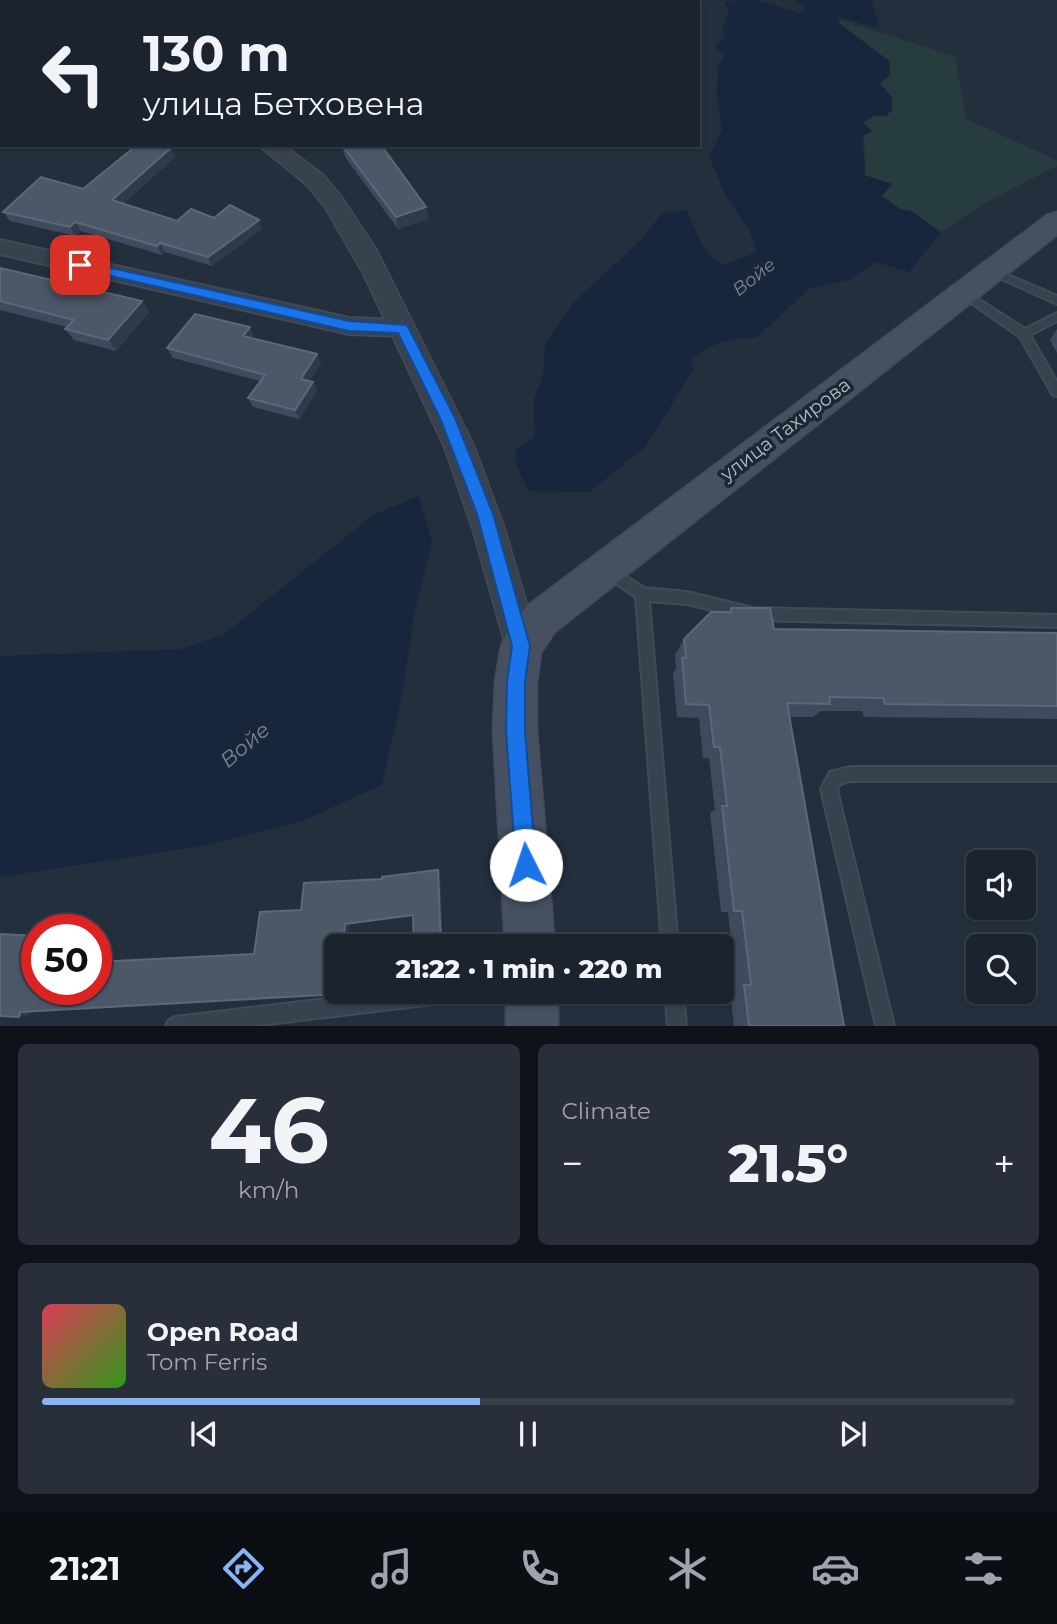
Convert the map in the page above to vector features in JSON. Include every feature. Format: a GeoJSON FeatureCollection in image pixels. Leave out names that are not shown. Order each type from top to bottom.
{"type":"FeatureCollection","features":[{"type":"Feature","properties":{"kind":"main road","name":"улица Тахирова"},"geometry":{"type":"LineString","coordinates":[[521,646],[541,618],[607,570],[721,478],[1057,221]]}},
{"type":"Feature","properties":{"kind":"main road"},"geometry":{"type":"LineString","coordinates":[[521,646],[516,682],[515,731],[529,934]]}},
{"type":"Feature","properties":{"kind":"main road"},"geometry":{"type":"LineString","coordinates":[[532,1004],[532,1026]]}},
{"type":"Feature","properties":{"kind":"street"},"geometry":{"type":"LineString","coordinates":[[273,147],[300,165],[341,211],[366,250],[448,418],[485,514],[521,646]]}},
{"type":"Feature","properties":{"kind":"street"},"geometry":{"type":"LineString","coordinates":[[0,247],[349,326],[402,328]]}},
{"type":"Feature","properties":{"kind":"lane"},"geometry":{"type":"LineString","coordinates":[[992,271],[1057,300]]}},
{"type":"Feature","properties":{"kind":"lane"},"geometry":{"type":"LineString","coordinates":[[964,293],[1024,334],[1057,392]]}},
{"type":"Feature","properties":{"kind":"lane"},"geometry":{"type":"LineString","coordinates":[[1024,334],[1057,317]]}},
{"type":"Feature","properties":{"kind":"lane"},"geometry":{"type":"LineString","coordinates":[[607,570],[642,594],[687,598],[753,614],[1057,621]]}},
{"type":"Feature","properties":{"kind":"lane"},"geometry":{"type":"LineString","coordinates":[[642,594],[669,934]]}},
{"type":"Feature","properties":{"kind":"lane"},"geometry":{"type":"LineString","coordinates":[[885,1026],[829,789],[835,777],[850,774],[1057,774]]}},
{"type":"Feature","properties":{"kind":"lane"},"geometry":{"type":"LineString","coordinates":[[176,1026],[359,1004]]}},
{"type":"Feature","properties":{"kind":"lane"},"geometry":{"type":"LineString","coordinates":[[675,1004],[677,1026]]}},
{"type":"Feature","properties":{"kind":"green space"},"geometry":{"type":"Polygon","coordinates":[[[839,20],[955,56],[966,119],[1057,160],[1057,166],[983,204],[941,232],[911,211],[900,209],[882,196],[892,184],[865,176],[863,122],[874,116],[892,98],[839,25],[839,20]]]}},
{"type":"Feature","properties":{"kind":"water","name":"Войе"},"geometry":{"type":"Polygon","coordinates":[[[757,0],[799,13],[807,7],[794,0],[872,0],[879,25],[873,27],[840,17],[838,22],[889,61],[890,75],[880,83],[892,98],[892,110],[886,116],[874,116],[863,122],[872,131],[863,136],[865,175],[892,184],[882,196],[900,209],[911,211],[941,232],[909,272],[876,262],[849,280],[809,289],[756,338],[737,338],[721,342],[691,360],[693,370],[646,446],[590,492],[528,491],[516,464],[515,451],[535,436],[534,399],[544,371],[545,343],[575,301],[641,240],[661,214],[686,210],[706,252],[723,265],[757,252],[749,230],[725,195],[709,156],[722,130],[717,97],[718,68],[725,55],[715,47],[725,37],[722,32],[729,9],[724,1],[757,0]]]}},
{"type":"Feature","properties":{"kind":"water","name":"Войе"},"geometry":{"type":"Polygon","coordinates":[[[419,496],[432,542],[414,614],[403,690],[382,785],[300,822],[202,846],[0,877],[0,656],[181,649],[224,634],[373,515],[419,496]]]}},
{"type":"Feature","properties":{"kind":"building"},"geometry":{"type":"Polygon","coordinates":[[[135,147],[168,147],[171,148],[112,200],[177,221],[191,209],[214,218],[230,205],[259,220],[208,257],[160,243],[157,246],[75,222],[70,227],[3,212],[41,177],[83,189],[135,147]]]}},
{"type":"Feature","properties":{"kind":"building"},"geometry":{"type":"Polygon","coordinates":[[[344,147],[382,147],[426,207],[396,217],[344,147]]]}},
{"type":"Feature","properties":{"kind":"building"},"geometry":{"type":"Polygon","coordinates":[[[0,268],[142,301],[108,340],[65,329],[74,320],[0,301],[0,268]]]}},
{"type":"Feature","properties":{"kind":"building"},"geometry":{"type":"Polygon","coordinates":[[[195,314],[250,327],[243,336],[317,354],[301,379],[313,382],[295,410],[248,398],[265,375],[167,348],[195,314]]]}},
{"type":"Feature","properties":{"kind":"building"},"geometry":{"type":"Polygon","coordinates":[[[731,608],[770,608],[774,629],[1057,633],[1057,706],[885,704],[883,698],[829,697],[830,704],[787,703],[844,1026],[749,1026],[744,985],[751,985],[742,911],[734,911],[722,806],[727,806],[720,747],[714,747],[709,705],[686,704],[682,658],[686,658],[684,639],[711,612],[731,612],[731,608]]]}},
{"type":"Feature","properties":{"kind":"building"},"geometry":{"type":"Polygon","coordinates":[[[438,870],[440,934],[414,934],[413,915],[345,924],[344,934],[324,934],[324,995],[20,1012],[19,1017],[0,1016],[0,934],[21,935],[21,1005],[112,1005],[112,961],[254,954],[260,912],[301,910],[304,883],[438,870]]]}},
{"type":"Feature","properties":{"kind":"route"},"geometry":{"type":"LineString","coordinates":[[80,265],[349,326],[402,328],[448,418],[485,514],[521,646],[516,682],[515,731],[526,865]]}}]}
